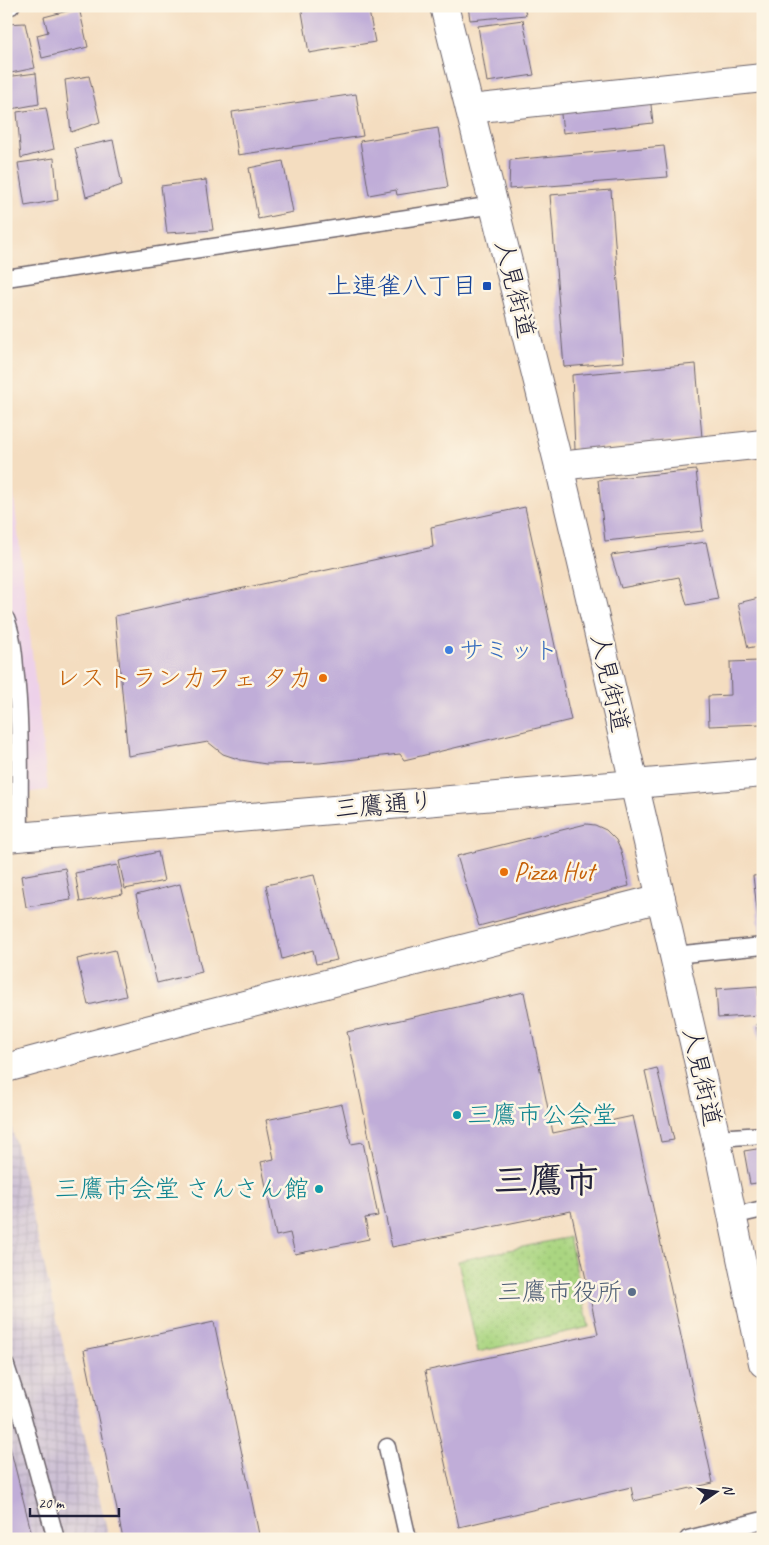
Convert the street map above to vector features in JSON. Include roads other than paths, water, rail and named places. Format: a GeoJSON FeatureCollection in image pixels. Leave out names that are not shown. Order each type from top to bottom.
{"type":"FeatureCollection","features":[{"type":"Feature","properties":{"kind":"main road","name":"人見街道"},"geometry":{"type":"LineString","coordinates":[[444,6],[559,466],[634,783],[716,1138],[763,1363]]}},
{"type":"Feature","properties":{"kind":"main road"},"geometry":{"type":"LineString","coordinates":[[470,109],[763,78]]}},
{"type":"Feature","properties":{"kind":"main road"},"geometry":{"type":"LineString","coordinates":[[559,466],[763,444]]}},
{"type":"Feature","properties":{"kind":"main road","name":"三鷹通り"},"geometry":{"type":"LineString","coordinates":[[13,837],[763,773]]}},
{"type":"Feature","properties":{"kind":"main road"},"geometry":{"type":"LineString","coordinates":[[6,1068],[156,1027],[661,898]]}},
{"type":"Feature","properties":{"kind":"lane"},"geometry":{"type":"LineString","coordinates":[[6,7],[11,6]]}},
{"type":"Feature","properties":{"kind":"lane"},"geometry":{"type":"LineString","coordinates":[[6,278],[494,205]]}},
{"type":"Feature","properties":{"kind":"lane"},"geometry":{"type":"LineString","coordinates":[[6,619],[13,649],[19,708],[13,837]]}},
{"type":"Feature","properties":{"kind":"lane"},"geometry":{"type":"LineString","coordinates":[[674,956],[763,946]]}},
{"type":"Feature","properties":{"kind":"lane"},"geometry":{"type":"LineString","coordinates":[[716,1138],[763,1135]]}},
{"type":"Feature","properties":{"kind":"lane"},"geometry":{"type":"LineString","coordinates":[[732,1216],[763,1210]]}},
{"type":"Feature","properties":{"kind":"lane"},"geometry":{"type":"LineString","coordinates":[[6,1366],[22,1415],[56,1539]]}},
{"type":"Feature","properties":{"kind":"lane"},"geometry":{"type":"LineString","coordinates":[[387,1447],[408,1539]]}},
{"type":"Feature","properties":{"kind":"lane"},"geometry":{"type":"LineString","coordinates":[[688,1539],[763,1520]]}},
{"type":"Feature","properties":{"kind":"place","name":"上連雀八丁目"},"geometry":{"type":"Point","coordinates":[487,286]}},
{"type":"Feature","properties":{"kind":"place","name":"サミット"},"geometry":{"type":"Point","coordinates":[449,650]}},
{"type":"Feature","properties":{"kind":"place","name":"レストランカフェ タカ"},"geometry":{"type":"Point","coordinates":[323,678]}},
{"type":"Feature","properties":{"kind":"place","name":"Pizza Hut"},"geometry":{"type":"Point","coordinates":[504,872]}},
{"type":"Feature","properties":{"kind":"place","name":"三鷹市公会堂"},"geometry":{"type":"Point","coordinates":[457,1115]}},
{"type":"Feature","properties":{"kind":"place","name":"三鷹市会堂 さんさん館"},"geometry":{"type":"Point","coordinates":[319,1189]}},
{"type":"Feature","properties":{"kind":"place","name":"三鷹市役所"},"geometry":{"type":"Point","coordinates":[632,1292]}},
{"type":"Feature","properties":{"kind":"district","name":"三鷹市"},"geometry":{"type":"Point","coordinates":[546,1180]}}]}
